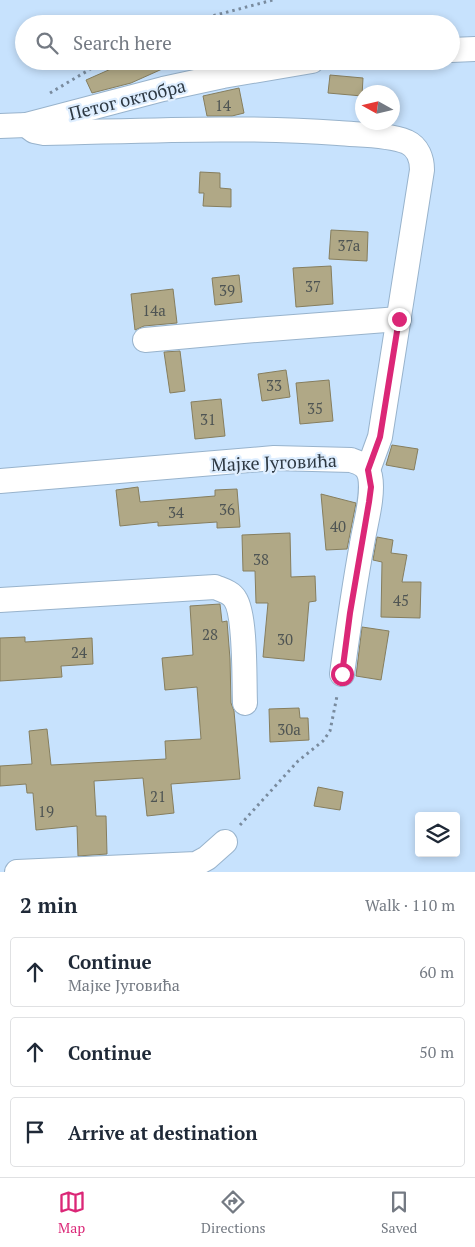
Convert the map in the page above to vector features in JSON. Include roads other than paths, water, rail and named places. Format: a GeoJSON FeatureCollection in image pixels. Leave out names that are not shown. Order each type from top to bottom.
{"type":"FeatureCollection","features":[{"type":"Feature","properties":{"kind":"street"},"geometry":{"type":"LineString","coordinates":[[460,50],[475,49]]}},
{"type":"Feature","properties":{"kind":"street","name":"Петог октобра"},"geometry":{"type":"LineString","coordinates":[[0,126],[26,124],[163,89],[259,70]]}},
{"type":"Feature","properties":{"kind":"street"},"geometry":{"type":"LineString","coordinates":[[26,124],[34,131],[44,132],[204,130],[308,131],[367,135],[407,142],[416,150],[422,160],[380,437],[368,470],[371,487],[342,674]]}},
{"type":"Feature","properties":{"kind":"street"},"geometry":{"type":"LineString","coordinates":[[146,340],[399,319]]}},
{"type":"Feature","properties":{"kind":"street","name":"Мајке Југовића"},"geometry":{"type":"LineString","coordinates":[[0,481],[274,458],[351,460],[362,463],[368,470]]}},
{"type":"Feature","properties":{"kind":"street"},"geometry":{"type":"LineString","coordinates":[[0,600],[215,588],[227,592],[234,597],[242,618],[245,703]]}},
{"type":"Feature","properties":{"kind":"street"},"geometry":{"type":"LineString","coordinates":[[17,872],[193,868],[225,842]]}}]}
